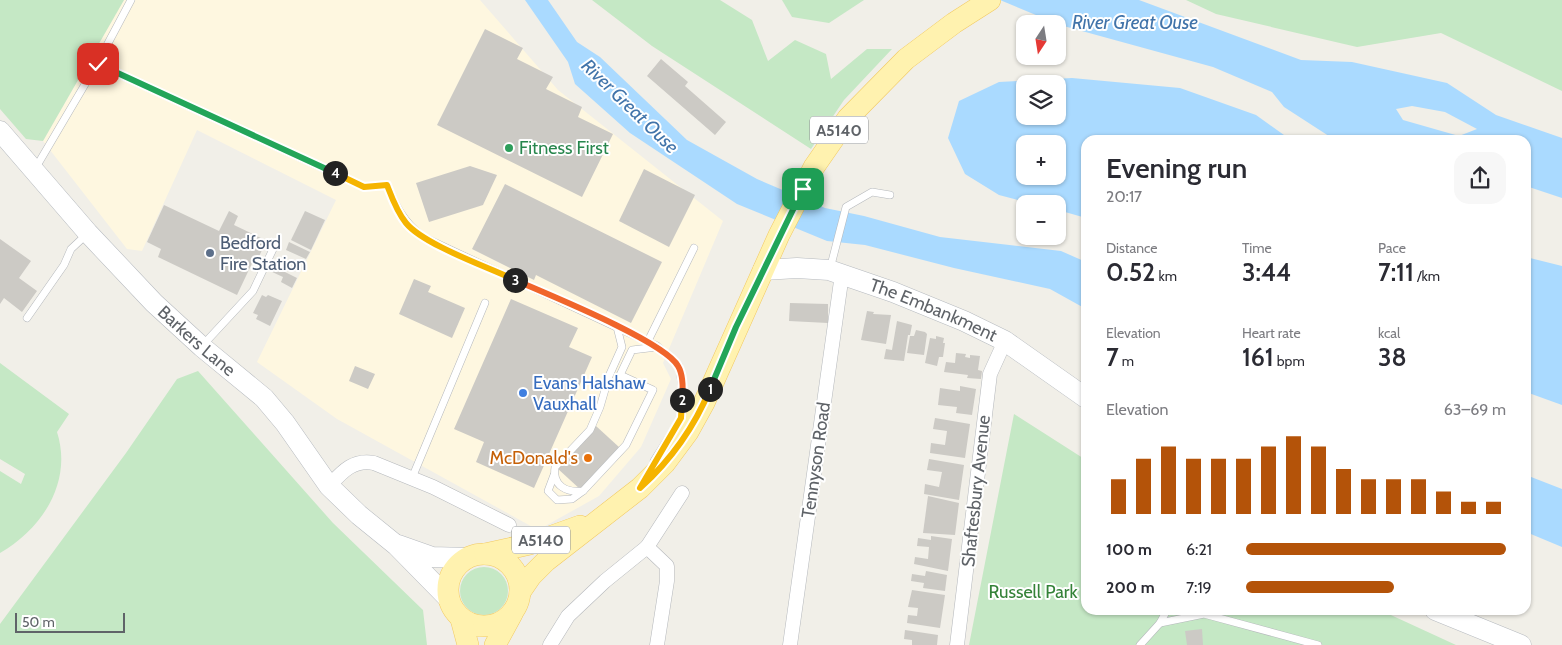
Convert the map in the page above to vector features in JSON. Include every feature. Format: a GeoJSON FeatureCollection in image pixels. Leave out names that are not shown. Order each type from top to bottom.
{"type":"FeatureCollection","features":[{"type":"Feature","properties":{"kind":"main road","name":"A5140"},"geometry":{"type":"LineString","coordinates":[[495,645],[517,602],[538,568],[597,519],[640,488],[665,463],[696,419],[779,235],[832,139],[884,79],[928,42],[990,0]]}},
{"type":"Feature","properties":{"kind":"main road","name":"A5140"},"geometry":{"type":"LineString","coordinates":[[475,556],[530,544],[597,519]]}},
{"type":"Feature","properties":{"kind":"main road"},"geometry":{"type":"LineString","coordinates":[[475,556],[502,559],[510,565],[519,582],[517,602],[505,620],[488,626],[478,626],[461,619],[455,613],[448,598],[449,579],[453,570],[475,556]]}},
{"type":"Feature","properties":{"kind":"main road"},"geometry":{"type":"LineString","coordinates":[[461,619],[468,645]]}},
{"type":"Feature","properties":{"kind":"street","name":"Barkers Lane"},"geometry":{"type":"LineString","coordinates":[[0,131],[88,233],[154,303],[202,347],[264,398],[285,423],[329,486],[359,515],[396,545],[448,598]]}},
{"type":"Feature","properties":{"kind":"street","name":"The Embankment"},"geometry":{"type":"LineString","coordinates":[[763,270],[796,268],[835,272],[893,292],[964,321],[1005,341],[1081,394]]}},
{"type":"Feature","properties":{"kind":"street","name":"Tennyson Road"},"geometry":{"type":"LineString","coordinates":[[790,645],[835,272]]}},
{"type":"Feature","properties":{"kind":"street","name":"Shaftesbury Avenue"},"geometry":{"type":"LineString","coordinates":[[957,645],[990,374],[1005,341]]}},
{"type":"Feature","properties":{"kind":"street"},"geometry":{"type":"LineString","coordinates":[[329,486],[352,465],[366,462],[412,478],[509,525]]}},
{"type":"Feature","properties":{"kind":"street"},"geometry":{"type":"LineString","coordinates":[[550,645],[568,616],[605,581],[647,547],[682,493]]}},
{"type":"Feature","properties":{"kind":"street","name":"Barkers Lane"},"geometry":{"type":"LineString","coordinates":[[396,545],[432,556],[475,556]]}},
{"type":"Feature","properties":{"kind":"street"},"geometry":{"type":"LineString","coordinates":[[647,547],[666,566],[667,581],[657,645]]}},
{"type":"Feature","properties":{"kind":"street"},"geometry":{"type":"LineString","coordinates":[[1447,615],[1521,645]]}},
{"type":"Feature","properties":{"kind":"lane"},"geometry":{"type":"LineString","coordinates":[[35,170],[98,64],[131,0]]}},
{"type":"Feature","properties":{"kind":"lane"},"geometry":{"type":"LineString","coordinates":[[98,64],[364,187],[387,185],[397,209],[407,224],[422,237],[657,346],[678,366],[683,385],[681,418],[640,488]]}},
{"type":"Feature","properties":{"kind":"lane"},"geometry":{"type":"LineString","coordinates":[[835,272],[835,242],[846,207],[872,192],[890,195]]}},
{"type":"Feature","properties":{"kind":"lane"},"geometry":{"type":"LineString","coordinates":[[27,318],[64,265],[71,249],[88,233]]}},
{"type":"Feature","properties":{"kind":"lane"},"geometry":{"type":"LineString","coordinates":[[202,347],[253,291],[275,245]]}},
{"type":"Feature","properties":{"kind":"lane"},"geometry":{"type":"LineString","coordinates":[[648,341],[694,248]]}},
{"type":"Feature","properties":{"kind":"lane"},"geometry":{"type":"LineString","coordinates":[[412,478],[485,303]]}},
{"type":"Feature","properties":{"kind":"lane"},"geometry":{"type":"LineString","coordinates":[[618,327],[622,347],[609,376],[600,407],[590,430],[555,467],[548,491],[557,500],[572,499],[583,491],[626,445],[653,390],[620,375],[632,350],[657,346]]}},
{"type":"Feature","properties":{"kind":"lane"},"geometry":{"type":"LineString","coordinates":[[554,475],[557,483],[567,491],[583,491]]}},
{"type":"Feature","properties":{"kind":"lane"},"geometry":{"type":"LineString","coordinates":[[1140,645],[1165,615]]}},
{"type":"Feature","properties":{"kind":"lane"},"geometry":{"type":"LineString","coordinates":[[1160,623],[1199,615]]}},
{"type":"Feature","properties":{"kind":"lane"},"geometry":{"type":"LineString","coordinates":[[1208,615],[1318,645]]}},
{"type":"Feature","properties":{"kind":"shaded area"},"geometry":{"type":"Polygon","coordinates":[[[124,0],[480,0],[558,90],[723,221],[663,363],[671,379],[641,447],[599,496],[538,530],[337,419],[257,362],[336,200],[197,130],[142,251],[127,249],[43,141],[124,0]]]}},
{"type":"Feature","properties":{"kind":"green space"},"geometry":{"type":"Polygon","coordinates":[[[0,0],[124,0],[43,141],[26,139],[0,109],[0,0]]]}},
{"type":"Feature","properties":{"kind":"green space"},"geometry":{"type":"Polygon","coordinates":[[[592,0],[720,0],[752,20],[768,61],[795,40],[826,54],[831,79],[867,49],[892,49],[844,100],[811,149],[652,46],[592,0]]]}},
{"type":"Feature","properties":{"kind":"green space"},"geometry":{"type":"Polygon","coordinates":[[[782,0],[864,0],[829,23],[792,17],[782,0]]]}},
{"type":"Feature","properties":{"kind":"green space"},"geometry":{"type":"Polygon","coordinates":[[[1186,0],[1562,0],[1562,91],[1441,33],[1357,47],[1216,14],[1186,0]]]}},
{"type":"Feature","properties":{"kind":"green space"},"geometry":{"type":"Polygon","coordinates":[[[0,363],[69,414],[57,432],[61,451],[61,469],[57,486],[50,502],[41,517],[29,531],[0,553],[0,471],[21,484],[25,474],[0,459],[0,363]]]}},
{"type":"Feature","properties":{"kind":"green space"},"geometry":{"type":"Polygon","coordinates":[[[198,371],[333,523],[423,610],[427,645],[0,645],[0,624],[126,453],[177,379],[198,371]]]}},
{"type":"Feature","properties":{"kind":"green space","name":"Russell Park"},"geometry":{"type":"Polygon","coordinates":[[[1014,414],[1081,457],[1081,615],[1391,615],[1456,645],[969,645],[1014,414]]]}},
{"type":"Feature","properties":{"kind":"green space"},"geometry":{"type":"Polygon","coordinates":[[[484,567],[493,569],[501,574],[506,582],[508,591],[506,600],[501,608],[493,613],[484,615],[475,613],[467,608],[462,600],[460,591],[462,582],[467,574],[475,569],[484,567]]]}},
{"type":"Feature","properties":{"kind":"water","name":"River Great Ouse"},"geometry":{"type":"Polygon","coordinates":[[[525,0],[548,0],[577,42],[600,57],[687,140],[757,179],[825,208],[864,216],[940,237],[1061,251],[1081,260],[1081,306],[1050,289],[954,268],[865,245],[827,241],[737,204],[630,133],[575,84],[568,62],[525,0]]]}},
{"type":"Feature","properties":{"kind":"water"},"geometry":{"type":"Polygon","coordinates":[[[1000,0],[1139,0],[1301,60],[1352,62],[1447,83],[1496,115],[1562,138],[1562,198],[1531,188],[1531,135],[1462,135],[1477,129],[1445,112],[1412,106],[1396,109],[1403,120],[1456,135],[1327,135],[1284,107],[1272,92],[1213,67],[1066,27],[1066,15],[1036,15],[1000,0]]]}},
{"type":"Feature","properties":{"kind":"water"},"geometry":{"type":"Polygon","coordinates":[[[1066,78],[1072,78],[1180,88],[1256,115],[1284,135],[1081,135],[1081,217],[1066,212],[1066,195],[1016,195],[1016,200],[999,195],[965,174],[948,138],[959,101],[999,82],[1016,81],[1016,125],[1066,125],[1066,78]]]}},
{"type":"Feature","properties":{"kind":"water"},"geometry":{"type":"Polygon","coordinates":[[[1531,258],[1562,266],[1562,405],[1531,394],[1531,258]]]}},
{"type":"Feature","properties":{"kind":"water"},"geometry":{"type":"Polygon","coordinates":[[[1531,477],[1562,489],[1562,547],[1531,534],[1531,477]]]}},
{"type":"Feature","properties":{"kind":"building"},"geometry":{"type":"Polygon","coordinates":[[[485,29],[523,48],[517,59],[553,77],[546,89],[582,107],[578,117],[613,134],[582,197],[437,125],[485,29]]]}},
{"type":"Feature","properties":{"kind":"building"},"geometry":{"type":"Polygon","coordinates":[[[661,59],[688,82],[685,86],[726,122],[715,135],[647,76],[661,59]]]}},
{"type":"Feature","properties":{"kind":"building"},"geometry":{"type":"Polygon","coordinates":[[[470,166],[497,175],[483,205],[429,222],[416,183],[470,166]]]}},
{"type":"Feature","properties":{"kind":"building"},"geometry":{"type":"Polygon","coordinates":[[[644,169],[695,195],[669,247],[619,221],[644,169]]]}},
{"type":"Feature","properties":{"kind":"building"},"geometry":{"type":"Polygon","coordinates":[[[505,184],[662,262],[631,323],[536,275],[534,280],[472,249],[505,184]]]}},
{"type":"Feature","properties":{"kind":"building","name":"Bedford Fire Station"},"geometry":{"type":"Polygon","coordinates":[[[164,205],[219,231],[229,211],[238,216],[234,225],[263,239],[262,241],[265,243],[258,259],[255,257],[237,295],[158,257],[161,249],[147,242],[164,205]]]}},
{"type":"Feature","properties":{"kind":"building"},"geometry":{"type":"Polygon","coordinates":[[[305,211],[325,220],[311,250],[291,240],[305,211]]]}},
{"type":"Feature","properties":{"kind":"building"},"geometry":{"type":"Polygon","coordinates":[[[0,239],[31,261],[19,278],[37,291],[22,312],[4,298],[0,304],[0,239]]]}},
{"type":"Feature","properties":{"kind":"building"},"geometry":{"type":"Polygon","coordinates":[[[289,242],[310,252],[306,259],[286,250],[289,242]]]}},
{"type":"Feature","properties":{"kind":"building"},"geometry":{"type":"Polygon","coordinates":[[[273,266],[297,278],[292,288],[281,282],[283,277],[270,271],[273,266]]]}},
{"type":"Feature","properties":{"kind":"building"},"geometry":{"type":"Polygon","coordinates":[[[414,279],[431,286],[428,292],[465,308],[452,338],[399,314],[414,279]]]}},
{"type":"Feature","properties":{"kind":"building"},"geometry":{"type":"Polygon","coordinates":[[[262,295],[266,297],[268,295],[282,301],[270,326],[256,319],[258,315],[253,313],[262,295]]]}},
{"type":"Feature","properties":{"kind":"building","name":"Evans Halshaw Vauxhall"},"geometry":{"type":"Polygon","coordinates":[[[511,299],[578,328],[569,347],[592,357],[534,488],[476,462],[484,442],[454,429],[511,299]]]}},
{"type":"Feature","properties":{"kind":"building"},"geometry":{"type":"Polygon","coordinates":[[[790,303],[828,304],[828,323],[789,321],[790,303]]]}},
{"type":"Feature","properties":{"kind":"building"},"geometry":{"type":"Polygon","coordinates":[[[867,311],[874,312],[873,314],[891,315],[886,344],[861,340],[867,311]]]}},
{"type":"Feature","properties":{"kind":"building"},"geometry":{"type":"Polygon","coordinates":[[[897,321],[912,325],[910,335],[908,335],[904,361],[884,359],[886,349],[892,350],[897,321]]]}},
{"type":"Feature","properties":{"kind":"building"},"geometry":{"type":"Polygon","coordinates":[[[916,330],[927,334],[924,355],[907,353],[910,336],[914,336],[916,330]]]}},
{"type":"Feature","properties":{"kind":"building"},"geometry":{"type":"Polygon","coordinates":[[[936,336],[944,338],[943,343],[945,343],[943,357],[939,357],[937,366],[925,363],[930,338],[936,339],[936,336]]]}},
{"type":"Feature","properties":{"kind":"building"},"geometry":{"type":"Polygon","coordinates":[[[956,353],[966,354],[965,357],[970,358],[970,355],[980,356],[978,370],[982,371],[981,379],[967,378],[968,375],[944,372],[946,362],[955,363],[956,353]]]}},
{"type":"Feature","properties":{"kind":"building"},"geometry":{"type":"Polygon","coordinates":[[[355,366],[375,374],[368,389],[349,381],[355,366]]]}},
{"type":"Feature","properties":{"kind":"building"},"geometry":{"type":"Polygon","coordinates":[[[960,386],[976,389],[972,415],[956,413],[957,407],[938,405],[940,388],[960,391],[960,386]]]}},
{"type":"Feature","properties":{"kind":"building"},"geometry":{"type":"Polygon","coordinates":[[[935,418],[970,424],[965,458],[930,453],[931,443],[945,445],[947,431],[933,429],[935,418]]]}},
{"type":"Feature","properties":{"kind":"building","name":"McDonald's"},"geometry":{"type":"Polygon","coordinates":[[[596,426],[620,448],[581,490],[557,468],[596,426]]]}},
{"type":"Feature","properties":{"kind":"building"},"geometry":{"type":"Polygon","coordinates":[[[929,459],[964,465],[959,500],[924,494],[925,484],[939,487],[942,472],[927,470],[929,459]]]}},
{"type":"Feature","properties":{"kind":"building"},"geometry":{"type":"Polygon","coordinates":[[[928,496],[959,503],[955,535],[923,533],[928,496]]]}},
{"type":"Feature","properties":{"kind":"building"},"geometry":{"type":"Polygon","coordinates":[[[931,536],[952,539],[948,571],[914,564],[915,557],[928,559],[929,547],[917,546],[918,538],[931,540],[931,536]]]}},
{"type":"Feature","properties":{"kind":"building"},"geometry":{"type":"Polygon","coordinates":[[[926,571],[947,575],[945,591],[923,588],[924,583],[911,581],[912,574],[925,576],[926,571]]]}},
{"type":"Feature","properties":{"kind":"building"},"geometry":{"type":"Polygon","coordinates":[[[912,590],[945,595],[940,628],[907,623],[908,615],[917,616],[918,608],[908,607],[912,590]]]}},
{"type":"Feature","properties":{"kind":"building"},"geometry":{"type":"Polygon","coordinates":[[[1202,629],[1203,645],[1187,645],[1185,631],[1202,629]]]}},
{"type":"Feature","properties":{"kind":"building"},"geometry":{"type":"Polygon","coordinates":[[[905,630],[938,635],[937,645],[912,645],[912,640],[904,639],[905,630]]]}},
{"type":"Feature","properties":{"kind":"place","name":"Fitness First"},"geometry":{"type":"Point","coordinates":[509,148]}},
{"type":"Feature","properties":{"kind":"place","name":"Bedford Fire Station"},"geometry":{"type":"Point","coordinates":[210,253]}},
{"type":"Feature","properties":{"kind":"place","name":"Evans Halshaw Vauxhall"},"geometry":{"type":"Point","coordinates":[523,393]}},
{"type":"Feature","properties":{"kind":"place","name":"McDonald's"},"geometry":{"type":"Point","coordinates":[588,458]}},
{"type":"Feature","properties":{"kind":"route"},"geometry":{"type":"LineString","coordinates":[[98,64],[364,187],[387,185],[397,209],[407,224],[422,237],[657,346],[678,366],[683,385],[681,418],[640,488],[665,463],[696,419],[736,327],[803,189]]}}]}
